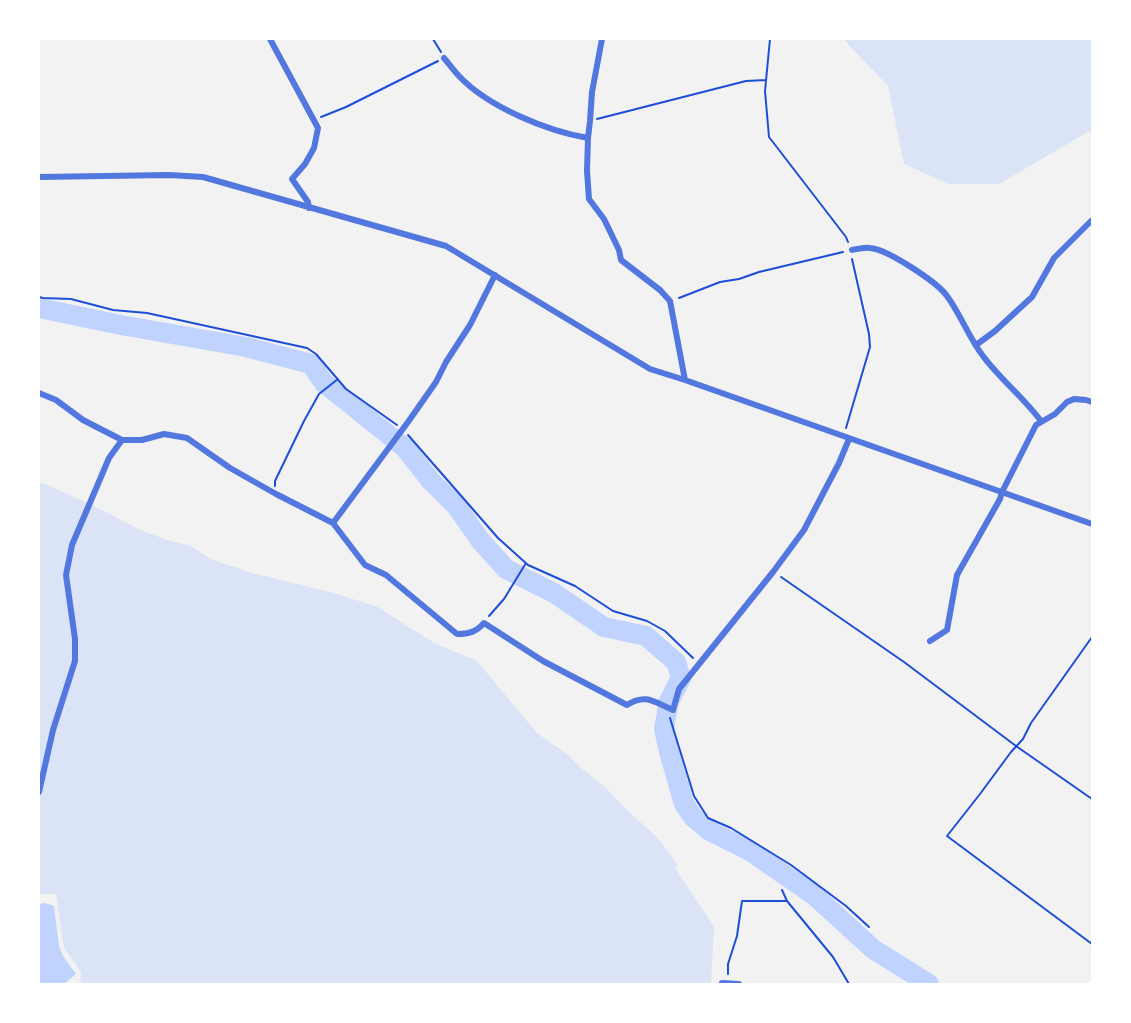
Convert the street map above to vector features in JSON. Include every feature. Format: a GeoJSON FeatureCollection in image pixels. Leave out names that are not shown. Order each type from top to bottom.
{"type":"FeatureCollection","features":[{"type":"Feature","properties":{"kind":"street"},"geometry":{"type":"LineString","coordinates":[[270,39],[318,128],[314,148],[305,164],[292,179],[308,202],[309,208]]}},
{"type":"Feature","properties":{"kind":"street"},"geometry":{"type":"LineString","coordinates":[[602,39],[592,93],[588,138],[589,199],[604,219],[619,250],[621,260],[660,290],[670,301],[686,380]]}},
{"type":"Feature","properties":{"kind":"street"},"geometry":{"type":"LineString","coordinates":[[444,58],[460,77],[508,111],[573,136],[588,138]]}},
{"type":"Feature","properties":{"kind":"street"},"geometry":{"type":"LineString","coordinates":[[39,177],[169,175],[204,177],[446,246],[650,369],[1092,524]]}},
{"type":"Feature","properties":{"kind":"street"},"geometry":{"type":"LineString","coordinates":[[976,345],[1032,297],[1054,258],[1091,221]]}},
{"type":"Feature","properties":{"kind":"street"},"geometry":{"type":"LineString","coordinates":[[852,250],[869,247],[883,251],[922,274],[946,294],[981,354],[1041,421]]}},
{"type":"Feature","properties":{"kind":"street"},"geometry":{"type":"LineString","coordinates":[[333,523],[436,382],[470,325],[495,275]]}},
{"type":"Feature","properties":{"kind":"street"},"geometry":{"type":"LineString","coordinates":[[39,393],[56,400],[82,420],[122,440],[142,440],[164,434],[187,438],[230,468],[333,523],[365,565],[386,575],[457,634],[478,630],[484,623],[543,661],[627,705],[636,699],[646,698],[673,710],[679,689],[804,530],[839,463],[846,437]]}},
{"type":"Feature","properties":{"kind":"street"},"geometry":{"type":"LineString","coordinates":[[930,640],[947,630],[957,575],[1000,499],[1036,424],[1055,414],[1067,402],[1074,399],[1092,402]]}},
{"type":"Feature","properties":{"kind":"street"},"geometry":{"type":"LineString","coordinates":[[39,792],[53,730],[75,661],[75,639],[66,575],[72,545],[109,458],[122,440]]}},
{"type":"Feature","properties":{"kind":"street"},"geometry":{"type":"LineString","coordinates":[[725,983],[739,984]]}},
{"type":"Feature","properties":{"kind":"path"},"geometry":{"type":"LineString","coordinates":[[313,120],[346,108],[444,58],[433,39]]}},
{"type":"Feature","properties":{"kind":"path"},"geometry":{"type":"LineString","coordinates":[[771,39],[765,92],[769,137],[846,237],[852,250],[852,260],[869,334],[870,346],[846,437]]}},
{"type":"Feature","properties":{"kind":"path"},"geometry":{"type":"LineString","coordinates":[[590,121],[746,81],[766,80]]}},
{"type":"Feature","properties":{"kind":"path"},"geometry":{"type":"LineString","coordinates":[[670,301],[720,282],[852,250]]}},
{"type":"Feature","properties":{"kind":"path"},"geometry":{"type":"LineString","coordinates":[[276,494],[275,481],[304,421],[320,394],[338,379]]}},
{"type":"Feature","properties":{"kind":"path"},"geometry":{"type":"LineString","coordinates":[[484,623],[492,610],[504,599],[526,563]]}},
{"type":"Feature","properties":{"kind":"path"},"geometry":{"type":"LineString","coordinates":[[773,572],[904,662],[1016,746],[1092,799]]}},
{"type":"Feature","properties":{"kind":"path"},"geometry":{"type":"LineString","coordinates":[[1092,638],[1031,723],[1023,739],[947,837],[1092,944]]}},
{"type":"Feature","properties":{"kind":"path"},"geometry":{"type":"LineString","coordinates":[[673,710],[670,718],[694,796],[708,818],[731,828],[791,865],[846,906],[869,927]]}},
{"type":"Feature","properties":{"kind":"path"},"geometry":{"type":"LineString","coordinates":[[782,890],[787,901],[833,957],[849,984]]}},
{"type":"Feature","properties":{"kind":"path"},"geometry":{"type":"LineString","coordinates":[[725,983],[737,936],[742,901],[787,901]]}},
{"type":"Feature","properties":{"kind":"shaded area"},"geometry":{"type":"Polygon","coordinates":[[[843,39],[1092,39],[1092,132],[1088,132],[999,184],[949,184],[904,164],[888,86],[843,39]]]}},
{"type":"Feature","properties":{"kind":"shaded area"},"geometry":{"type":"Polygon","coordinates":[[[39,483],[46,484],[100,509],[138,529],[191,546],[211,559],[252,573],[376,606],[436,644],[477,661],[537,733],[567,754],[603,785],[657,837],[678,865],[675,868],[714,926],[711,984],[80,984],[81,972],[64,948],[56,894],[39,894],[39,483]]]}},
{"type":"Feature","properties":{"kind":"water"},"geometry":{"type":"Polygon","coordinates":[[[39,904],[54,906],[59,946],[76,974],[64,984],[39,984],[39,904]]]}},
{"type":"Feature","properties":{"kind":"waterway"},"geometry":{"type":"LineString","coordinates":[[39,308],[246,347],[311,364],[324,383],[405,448],[431,481],[457,507],[480,540],[506,569],[554,593],[604,627],[646,636],[676,662],[681,678],[669,701],[664,729],[684,804],[693,817],[708,830],[750,851],[815,896],[873,949],[929,984]]}}]}
